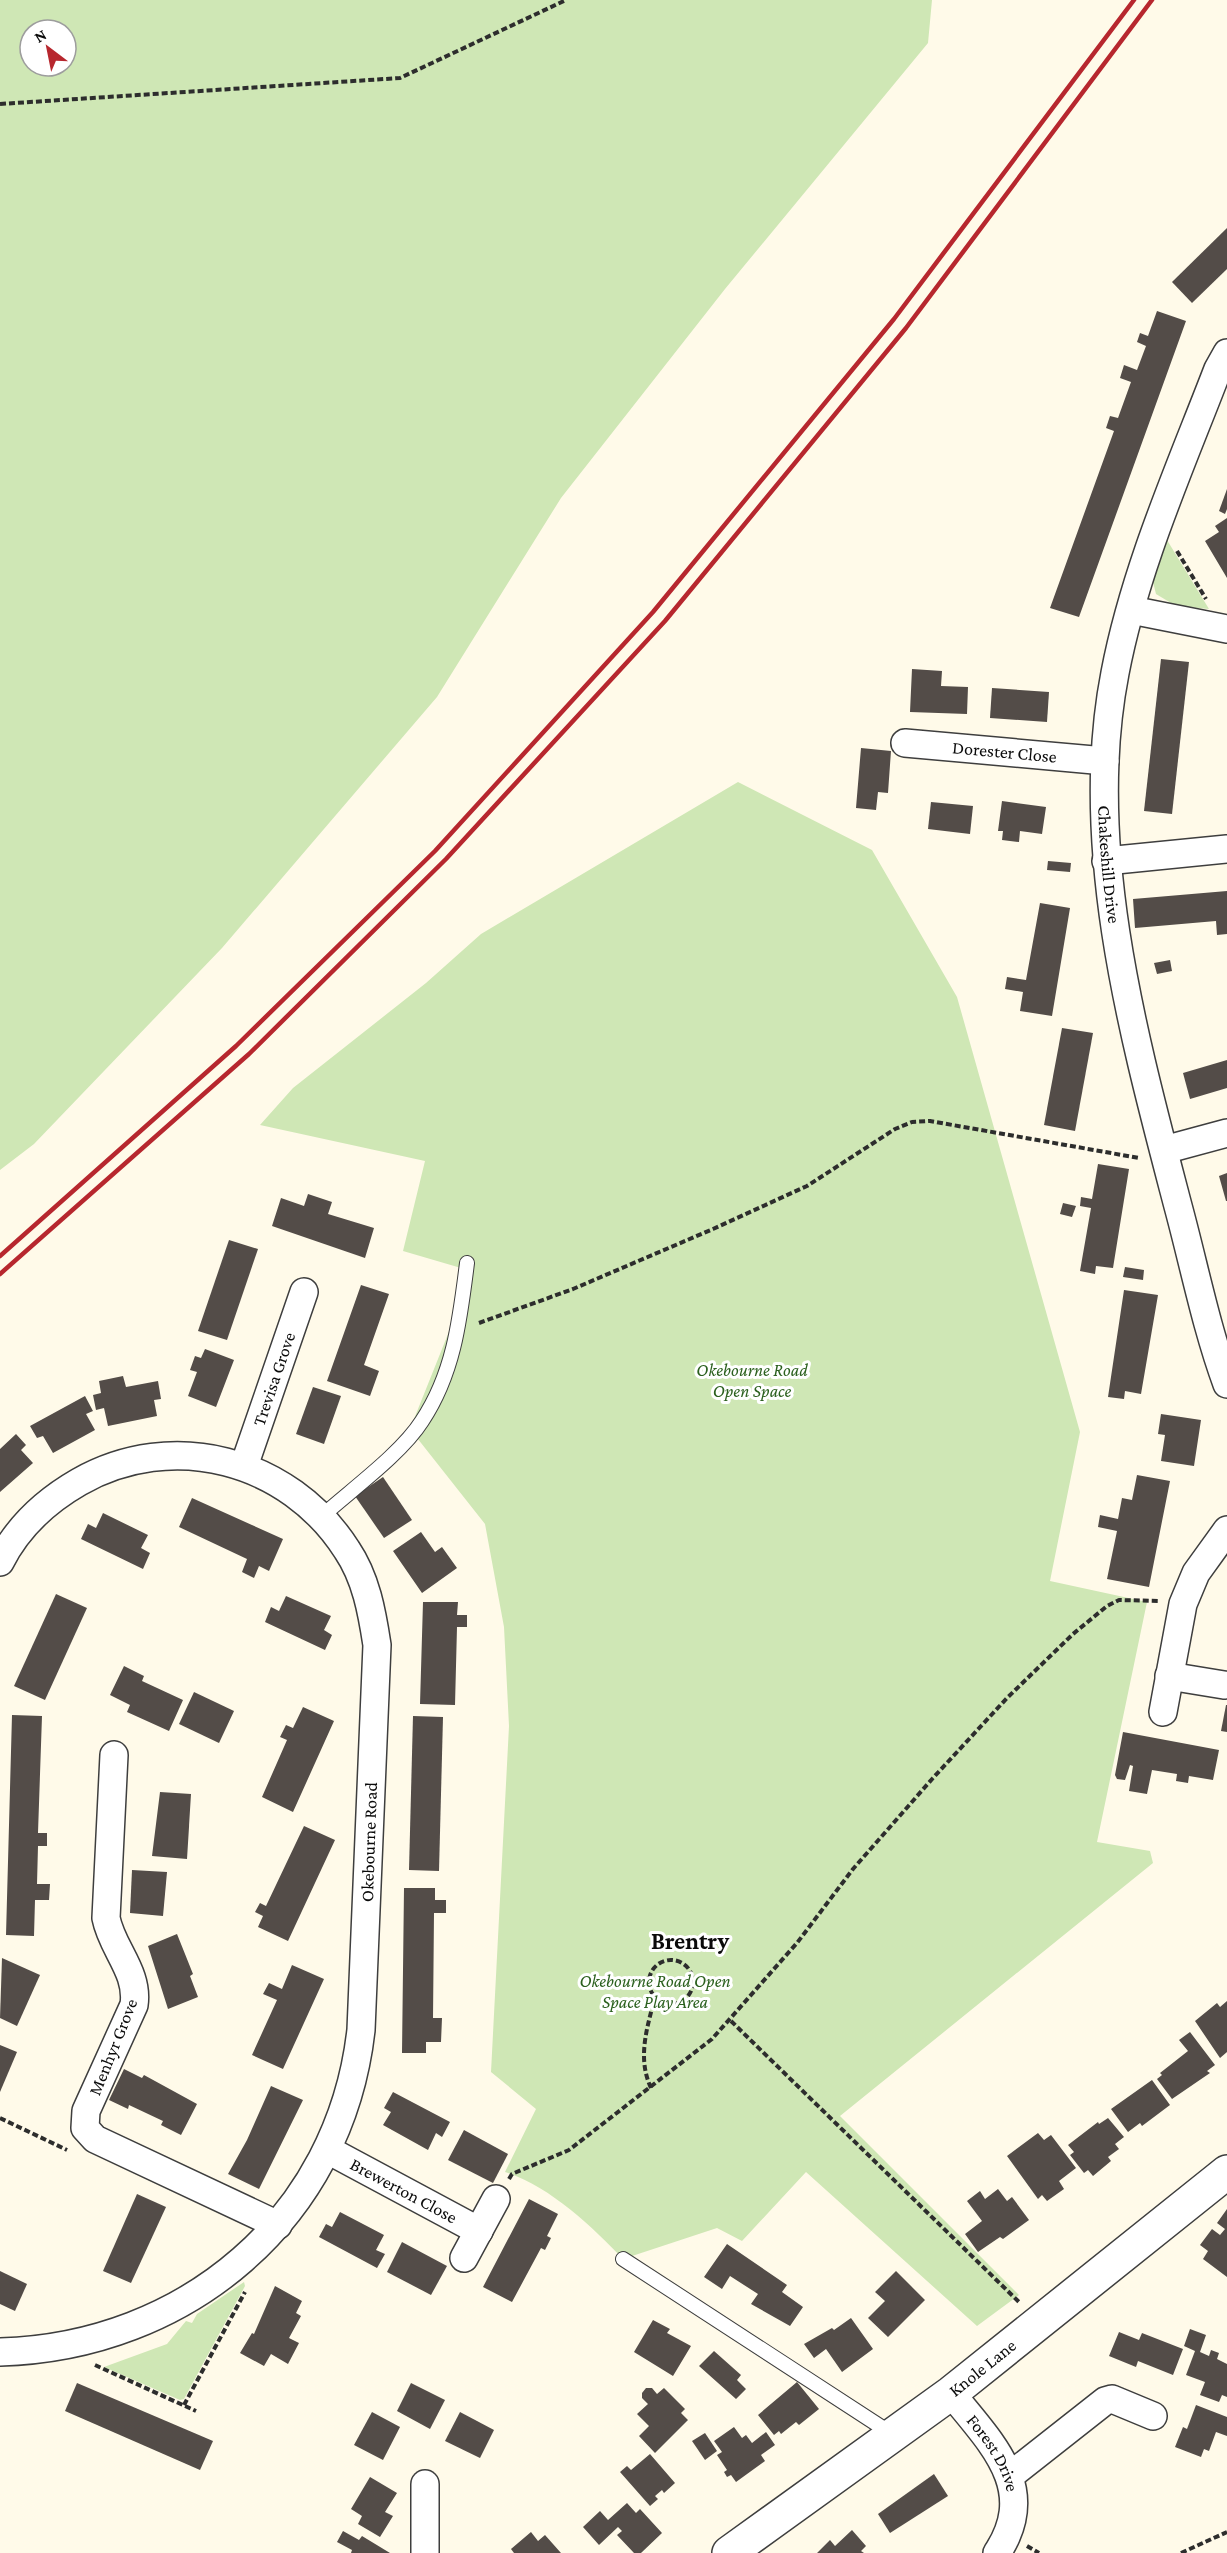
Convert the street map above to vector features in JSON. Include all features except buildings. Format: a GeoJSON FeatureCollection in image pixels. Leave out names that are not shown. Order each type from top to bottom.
{"type":"FeatureCollection","features":[{"type":"Feature","properties":{"kind":"street","name":"Chakeshill Drive"},"geometry":{"type":"LineString","coordinates":[[1227,353],[1218,369],[1159,523],[1131,610],[1114,673],[1105,761],[1106,861],[1119,956],[1165,1156],[1227,1384]]}},
{"type":"Feature","properties":{"kind":"street"},"geometry":{"type":"LineString","coordinates":[[1131,610],[1226,629]]}},
{"type":"Feature","properties":{"kind":"street","name":"Dorester Close"},"geometry":{"type":"LineString","coordinates":[[905,743],[1105,761]]}},
{"type":"Feature","properties":{"kind":"street"},"geometry":{"type":"LineString","coordinates":[[1106,861],[1227,849]]}},
{"type":"Feature","properties":{"kind":"street"},"geometry":{"type":"LineString","coordinates":[[1165,1156],[1227,1133]]}},
{"type":"Feature","properties":{"kind":"street","name":"Trevisa Grove"},"geometry":{"type":"LineString","coordinates":[[244,1466],[304,1292]]}},
{"type":"Feature","properties":{"kind":"street","name":"Okebourne Road"},"geometry":{"type":"LineString","coordinates":[[0,1562],[7,1547],[30,1519],[60,1493],[116,1465],[150,1456],[215,1458],[244,1466],[303,1501],[321,1517],[349,1551],[372,1610],[377,1645],[361,2030],[354,2077],[328,2150],[278,2225],[238,2264],[198,2294],[160,2315],[123,2331],[63,2347],[0,2352]]}},
{"type":"Feature","properties":{"kind":"street"},"geometry":{"type":"LineString","coordinates":[[1163,1712],[1183,1604],[1196,1573],[1227,1530]]}},
{"type":"Feature","properties":{"kind":"street"},"geometry":{"type":"LineString","coordinates":[[1169,1676],[1224,1685]]}},
{"type":"Feature","properties":{"kind":"street","name":"Menhyr Grove"},"geometry":{"type":"LineString","coordinates":[[114,1755],[105,1918],[108,1932],[130,1972],[136,1992],[134,2005],[86,2111],[85,2128],[94,2139],[278,2225]]}},
{"type":"Feature","properties":{"kind":"street","name":"Brewerton Close"},"geometry":{"type":"LineString","coordinates":[[328,2150],[479,2231]]}},
{"type":"Feature","properties":{"kind":"street","name":"Knole Lane"},"geometry":{"type":"LineString","coordinates":[[729,2553],[951,2392],[1227,2172]]}},
{"type":"Feature","properties":{"kind":"street"},"geometry":{"type":"LineString","coordinates":[[465,2258],[496,2199]]}},
{"type":"Feature","properties":{"kind":"street","name":"Forest Drive"},"geometry":{"type":"LineString","coordinates":[[951,2392],[1011,2475],[1014,2517],[1008,2535],[997,2553]]}},
{"type":"Feature","properties":{"kind":"street"},"geometry":{"type":"LineString","coordinates":[[1011,2475],[1105,2401],[1112,2399],[1153,2416]]}},
{"type":"Feature","properties":{"kind":"street"},"geometry":{"type":"LineString","coordinates":[[425,2484],[425,2553]]}},
{"type":"Feature","properties":{"kind":"lane"},"geometry":{"type":"LineString","coordinates":[[321,1517],[407,1439],[422,1422],[452,1358],[459,1330],[466,1263]]}},
{"type":"Feature","properties":{"kind":"lane"},"geometry":{"type":"LineString","coordinates":[[623,2259],[892,2434]]}},
{"type":"Feature","properties":{"kind":"path"},"geometry":{"type":"LineString","coordinates":[[0,104],[400,78],[566,0]]}},
{"type":"Feature","properties":{"kind":"path"},"geometry":{"type":"LineString","coordinates":[[1159,523],[1226,629]]}},
{"type":"Feature","properties":{"kind":"path"},"geometry":{"type":"LineString","coordinates":[[459,1330],[573,1289],[807,1186],[878,1140],[912,1122],[930,1121],[1165,1156]]}},
{"type":"Feature","properties":{"kind":"path"},"geometry":{"type":"LineString","coordinates":[[496,2199],[512,2174],[569,2150],[689,2058],[730,2021],[797,1943],[875,1844],[1007,1698],[1073,1634],[1107,1606],[1119,1600],[1131,1598],[1183,1604]]}},
{"type":"Feature","properties":{"kind":"path"},"geometry":{"type":"LineString","coordinates":[[651,2088],[644,2073],[643,2046],[655,1997],[649,1985],[650,1975],[656,1966],[665,1961],[676,1960],[692,1974],[693,1985],[689,1995],[681,2002],[671,2005],[660,2002],[655,1997]]}},
{"type":"Feature","properties":{"kind":"path"},"geometry":{"type":"LineString","coordinates":[[730,2021],[1038,2323]]}},
{"type":"Feature","properties":{"kind":"path"},"geometry":{"type":"LineString","coordinates":[[184,2405],[252,2280],[238,2264]]}},
{"type":"Feature","properties":{"kind":"path"},"geometry":{"type":"LineString","coordinates":[[63,2347],[75,2356],[196,2410]]}},
{"type":"Feature","properties":{"kind":"path"},"geometry":{"type":"LineString","coordinates":[[1181,2553],[1227,2532]]}},
{"type":"Feature","properties":{"kind":"green space"},"geometry":{"type":"Polygon","coordinates":[[[0,0],[932,0],[928,43],[725,289],[561,498],[437,697],[222,948],[34,1144],[0,1170],[0,0]]]}},
{"type":"Feature","properties":{"kind":"green space"},"geometry":{"type":"Polygon","coordinates":[[[1167,540],[1209,609],[1176,606],[1156,594],[1153,582],[1167,540]]]}},
{"type":"Feature","properties":{"kind":"green space","name":"Okebourne Road Open Space"},"geometry":{"type":"Polygon","coordinates":[[[738,782],[872,850],[957,997],[1080,1432],[1050,1581],[1147,1602],[1097,1842],[1150,1851],[1153,1863],[840,2116],[1019,2295],[977,2326],[806,2172],[742,2241],[717,2228],[623,2259],[569,2208],[521,2178],[505,2172],[536,2109],[491,2072],[509,1726],[504,1627],[485,1524],[410,1429],[450,1329],[461,1268],[403,1251],[425,1161],[260,1125],[293,1088],[426,983],[481,934],[738,782]]]}},
{"type":"Feature","properties":{"kind":"green space"},"geometry":{"type":"Polygon","coordinates":[[[244,2282],[245,2286],[184,2399],[180,2400],[104,2367],[167,2344],[186,2321],[192,2323],[197,2314],[244,2282]]]}},
{"type":"Feature","properties":{"kind":"railway"},"geometry":{"type":"LineString","coordinates":[[0,1256],[236,1046],[435,851],[653,612],[894,319],[1134,0]]}},
{"type":"Feature","properties":{"kind":"railway"},"geometry":{"type":"LineString","coordinates":[[0,1274],[249,1054],[446,859],[665,621],[906,328],[1152,0]]}},
{"type":"Feature","properties":{"kind":"district","name":"Brentry"},"geometry":{"type":"Point","coordinates":[690,1940]}},
{"type":"Feature","properties":{"kind":"park label","name":"Okebourne Road Open Space Play Area"},"geometry":{"type":"Point","coordinates":[655,1991]}}]}
